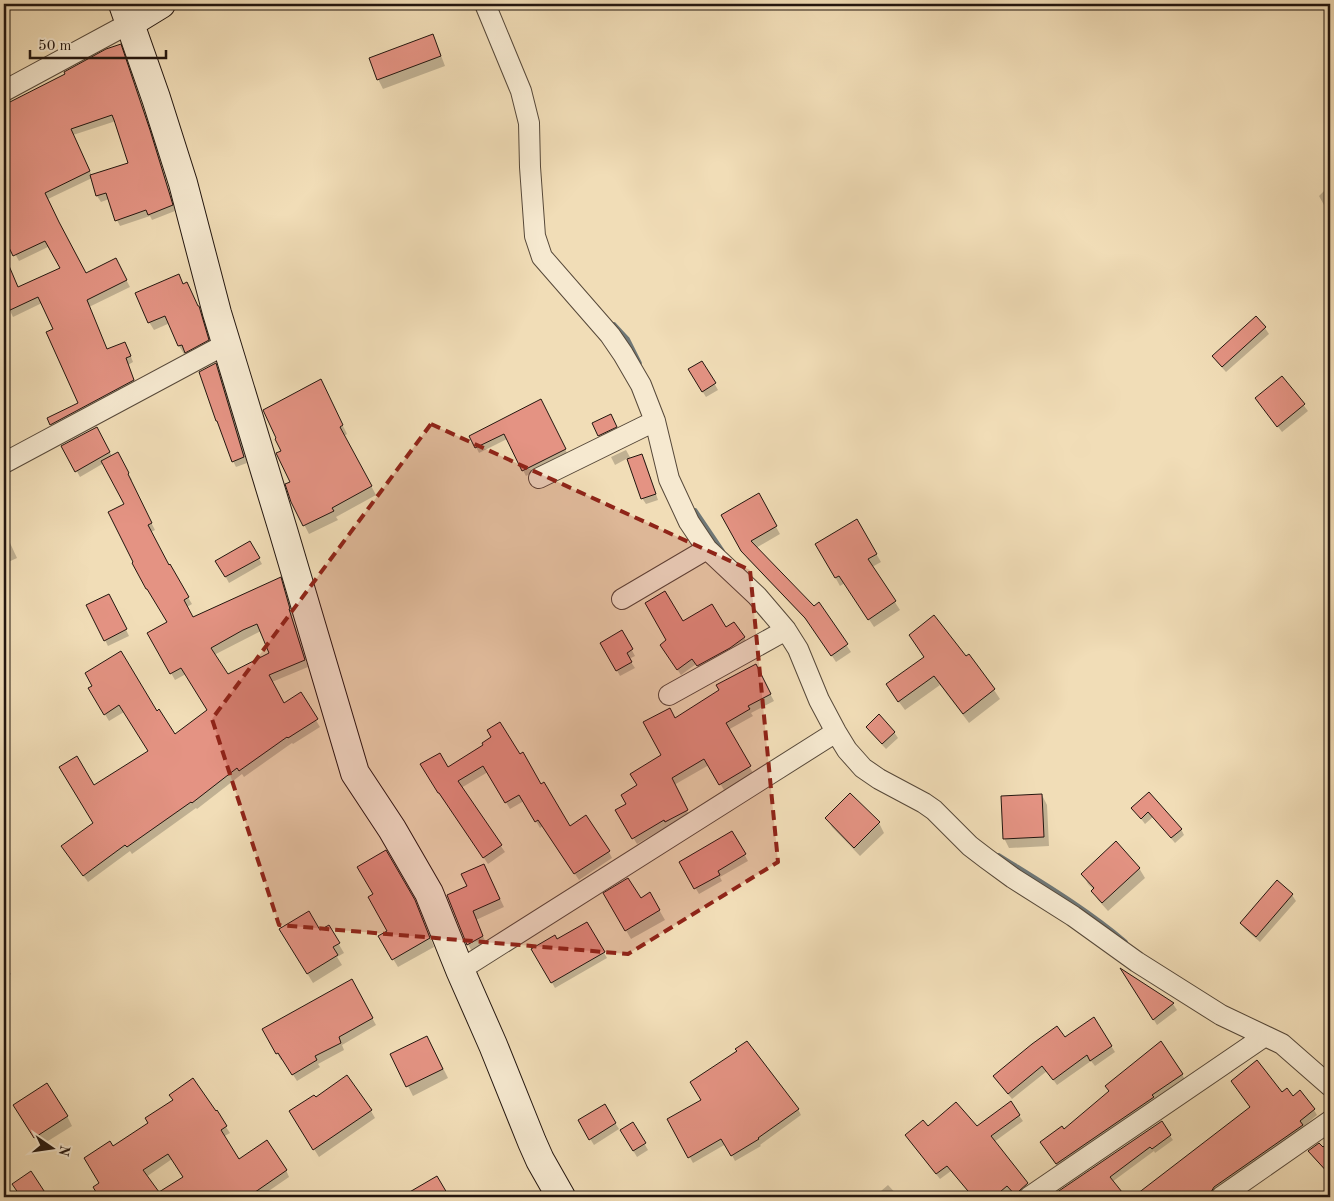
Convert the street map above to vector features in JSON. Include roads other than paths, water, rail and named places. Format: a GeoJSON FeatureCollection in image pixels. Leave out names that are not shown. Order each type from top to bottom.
{"type":"FeatureCollection","features":[{"type":"Feature","properties":{"kind":"street"},"geometry":{"type":"LineString","coordinates":[[4,91],[126,14],[161,4]]}},
{"type":"Feature","properties":{"kind":"street"},"geometry":{"type":"LineString","coordinates":[[485,4],[521,91],[529,123],[535,236],[542,257],[610,335],[641,385],[655,421],[669,479],[689,522],[707,549],[757,596],[786,630],[798,649],[819,700],[847,750],[863,768],[934,810],[986,860],[1221,1015],[1282,1044],[1330,1086]]}},
{"type":"Feature","properties":{"kind":"street"},"geometry":{"type":"LineString","coordinates":[[126,14],[156,98],[183,183],[226,344],[355,773],[392,829],[429,893],[540,1160],[561,1197]]}},
{"type":"Feature","properties":{"kind":"street"},"geometry":{"type":"LineString","coordinates":[[4,463],[226,344]]}},
{"type":"Feature","properties":{"kind":"street"},"geometry":{"type":"LineString","coordinates":[[539,478],[655,421]]}},
{"type":"Feature","properties":{"kind":"street"},"geometry":{"type":"LineString","coordinates":[[622,599],[707,549]]}},
{"type":"Feature","properties":{"kind":"street"},"geometry":{"type":"LineString","coordinates":[[669,695],[786,630]]}},
{"type":"Feature","properties":{"kind":"street"},"geometry":{"type":"LineString","coordinates":[[460,970],[836,732]]}},
{"type":"Feature","properties":{"kind":"street"},"geometry":{"type":"LineString","coordinates":[[1029,1197],[1266,1036]]}},
{"type":"Feature","properties":{"kind":"street"},"geometry":{"type":"LineString","coordinates":[[1221,1197],[1330,1121]]}},
{"type":"Feature","properties":{"kind":"waterway"},"geometry":{"type":"LineString","coordinates":[[614,325],[627,339],[639,363]]}},
{"type":"Feature","properties":{"kind":"waterway"},"geometry":{"type":"LineString","coordinates":[[695,511],[722,551]]}},
{"type":"Feature","properties":{"kind":"waterway"},"geometry":{"type":"LineString","coordinates":[[999,856],[1079,907],[1125,942]]}}]}
